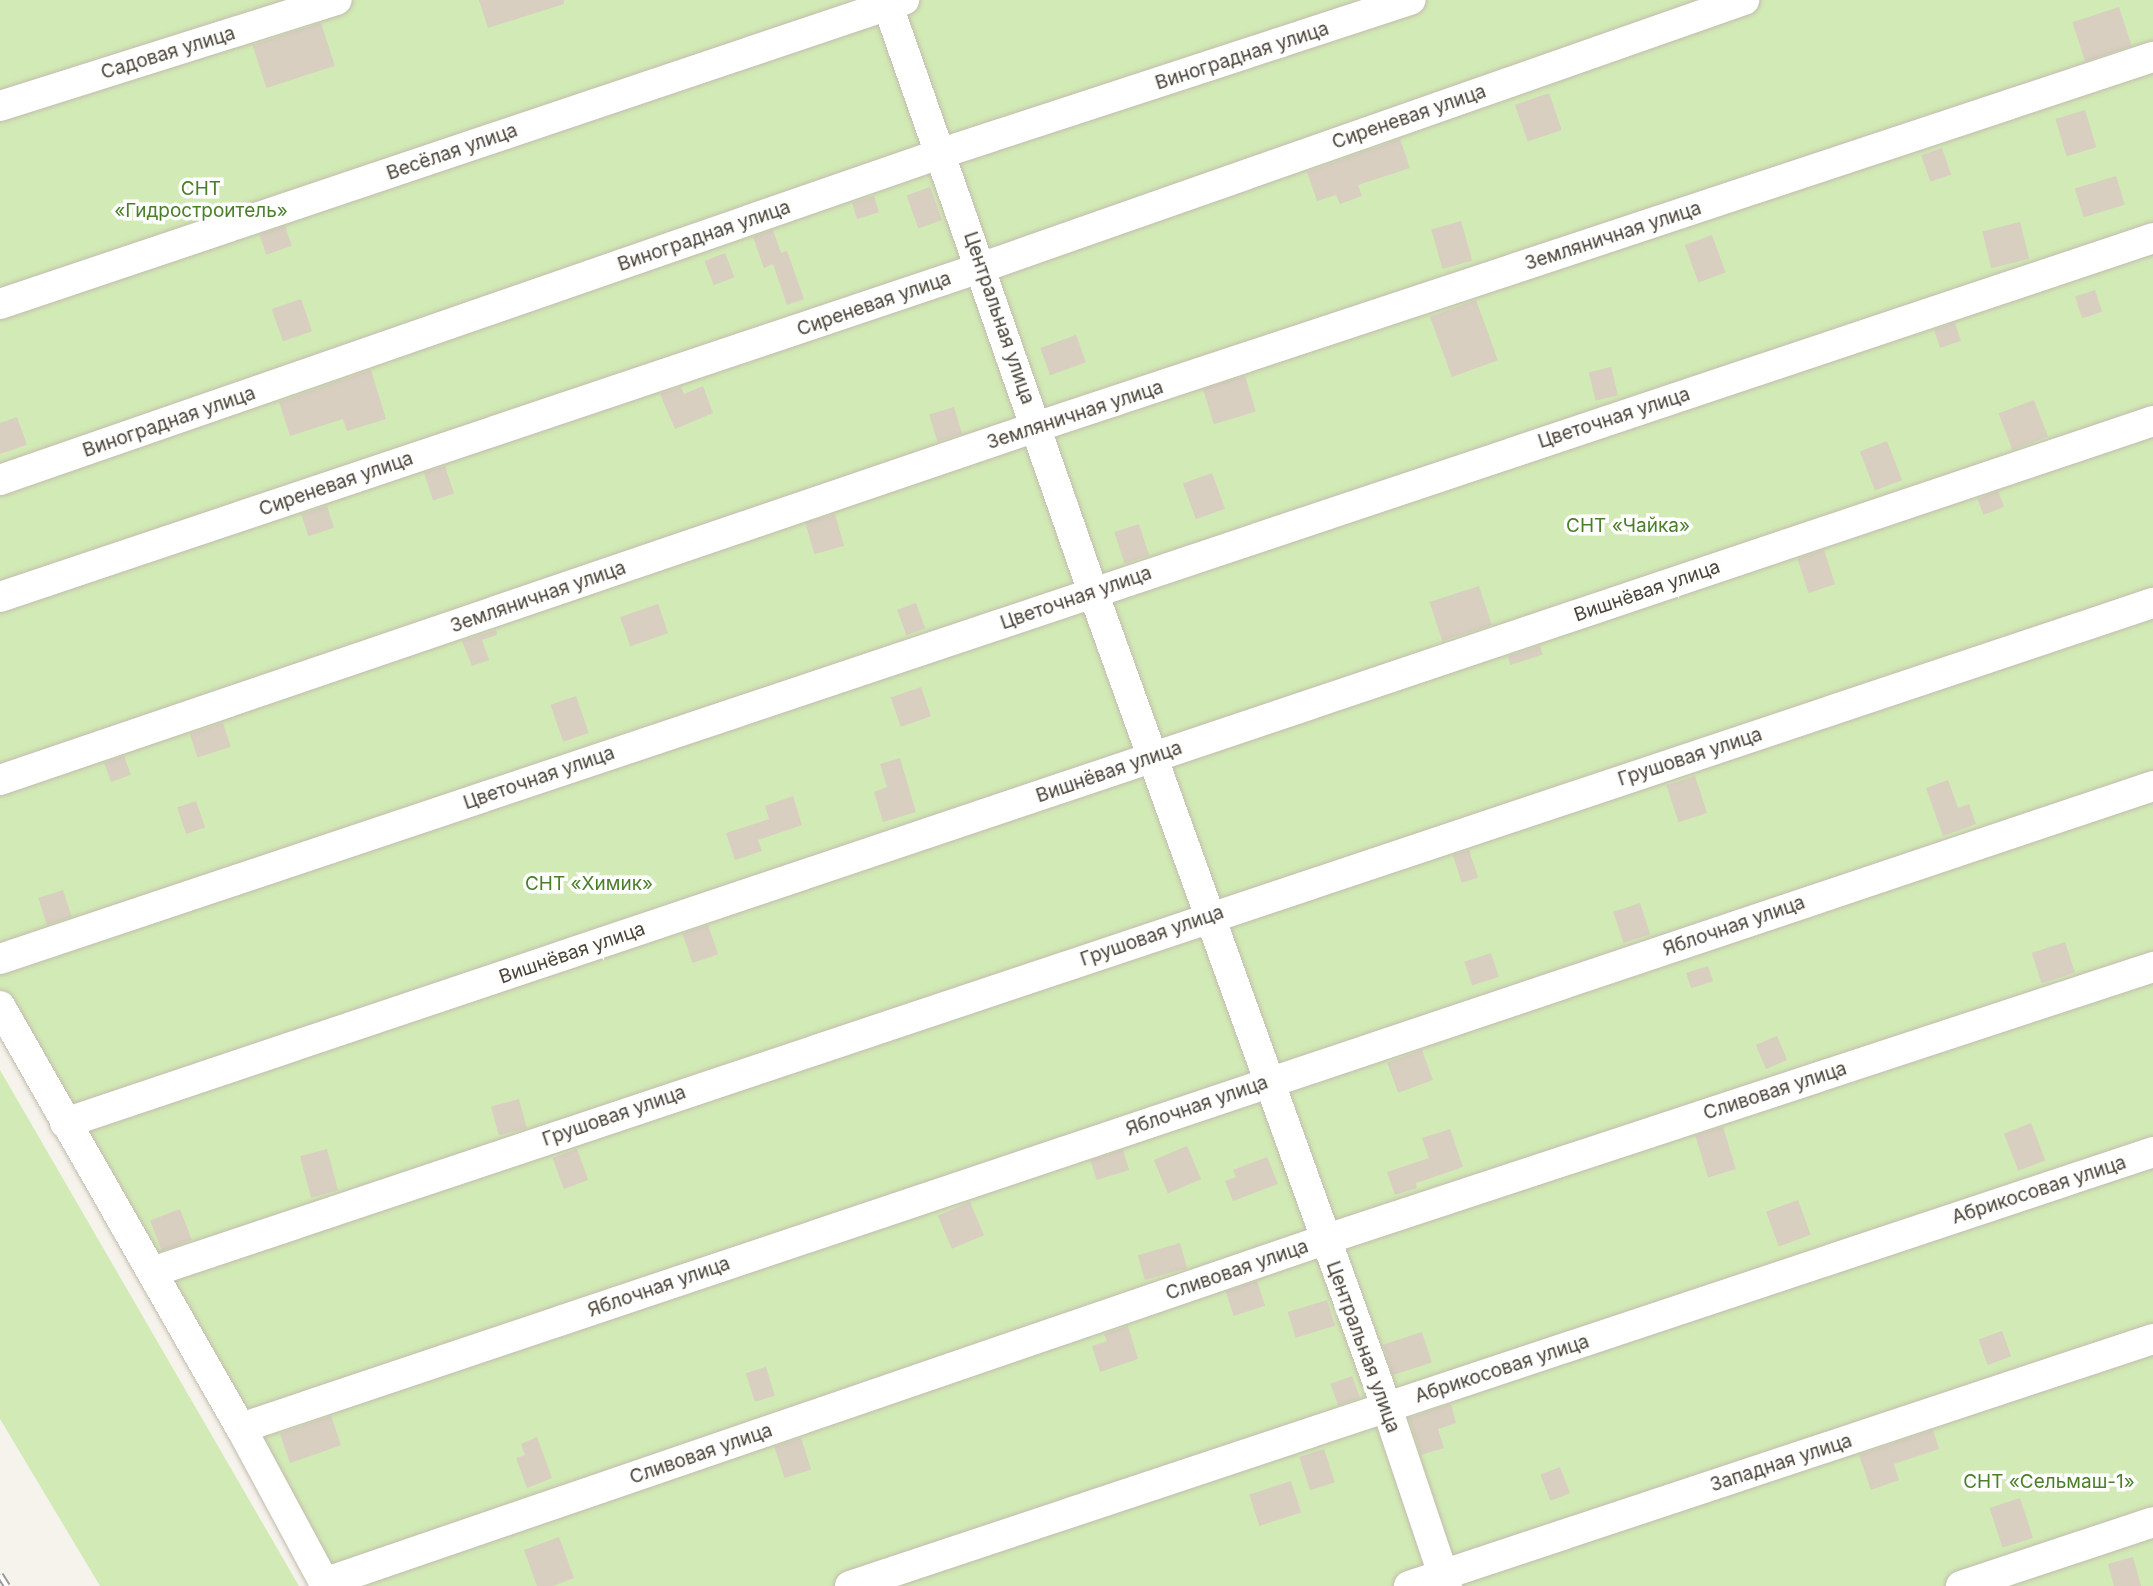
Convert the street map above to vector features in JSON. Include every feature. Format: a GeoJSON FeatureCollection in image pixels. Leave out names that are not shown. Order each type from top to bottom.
{"type":"FeatureCollection","features":[{"type":"Feature","properties":{"kind":"street","name":"Садовая улица"},"geometry":{"type":"LineString","coordinates":[[0,106],[337,0]]}},
{"type":"Feature","properties":{"kind":"street","name":"Виноградная улица"},"geometry":{"type":"LineString","coordinates":[[0,480],[942,153],[1411,0]]}},
{"type":"Feature","properties":{"kind":"street","name":"Сиреневая улица"},"geometry":{"type":"LineString","coordinates":[[0,597],[980,268],[1744,0]]}},
{"type":"Feature","properties":{"kind":"street","name":"Центральная улица"},"geometry":{"type":"LineString","coordinates":[[893,2],[920,102],[942,153],[1093,592],[1209,917],[1271,1081],[1324,1240],[1387,1408],[1445,1580]]}},
{"type":"Feature","properties":{"kind":"street","name":"Весёлая улица"},"geometry":{"type":"LineString","coordinates":[[0,304],[893,2]]}},
{"type":"Feature","properties":{"kind":"street","name":"Земляничная улица"},"geometry":{"type":"LineString","coordinates":[[0,780],[1036,427],[2153,57]]}},
{"type":"Feature","properties":{"kind":"street","name":"Цветочная улица"},"geometry":{"type":"LineString","coordinates":[[0,959],[2153,238]]}},
{"type":"Feature","properties":{"kind":"street","name":"Вишнёвая улица"},"geometry":{"type":"LineString","coordinates":[[65,1123],[2153,421]]}},
{"type":"Feature","properties":{"kind":"street","name":"Грушовая улица"},"geometry":{"type":"LineString","coordinates":[[152,1272],[2153,603]]}},
{"type":"Feature","properties":{"kind":"street","name":"Яблочная улица"},"geometry":{"type":"LineString","coordinates":[[241,1428],[2153,786]]}},
{"type":"Feature","properties":{"kind":"street","name":"Сливовая улица"},"geometry":{"type":"LineString","coordinates":[[325,1585],[1324,1240],[2153,967]]}},
{"type":"Feature","properties":{"kind":"street"},"geometry":{"type":"LineString","coordinates":[[0,1006],[241,1428],[325,1585]]}},
{"type":"Feature","properties":{"kind":"street","name":"Абрикосовая улица"},"geometry":{"type":"LineString","coordinates":[[850,1586],[2153,1152]]}},
{"type":"Feature","properties":{"kind":"street","name":"Западная улица"},"geometry":{"type":"LineString","coordinates":[[1409,1586],[1445,1580],[2153,1339]]}},
{"type":"Feature","properties":{"kind":"street"},"geometry":{"type":"LineString","coordinates":[[1961,1586],[2153,1522]]}},
{"type":"Feature","properties":{"kind":"green space"},"geometry":{"type":"Polygon","coordinates":[[[0,0],[2153,0],[2153,1586],[326,1586],[0,1006],[0,0]]]}},
{"type":"Feature","properties":{"kind":"green space"},"geometry":{"type":"Polygon","coordinates":[[[0,1070],[299,1586],[100,1586],[0,1419],[0,1070]]]}},
{"type":"Feature","properties":{"kind":"building"},"geometry":{"type":"Polygon","coordinates":[[[479,0],[564,0],[564,4],[488,28],[479,0]]]}},
{"type":"Feature","properties":{"kind":"building"},"geometry":{"type":"Polygon","coordinates":[[[2119,7],[2132,46],[2085,61],[2072,22],[2119,7]]]}},
{"type":"Feature","properties":{"kind":"building"},"geometry":{"type":"Polygon","coordinates":[[[321,23],[335,66],[266,88],[253,45],[321,23]]]}},
{"type":"Feature","properties":{"kind":"building"},"geometry":{"type":"Polygon","coordinates":[[[1549,93],[1562,130],[1528,142],[1515,105],[1549,93]]]}},
{"type":"Feature","properties":{"kind":"building"},"geometry":{"type":"Polygon","coordinates":[[[2085,110],[2096,147],[2067,156],[2055,119],[2085,110]]]}},
{"type":"Feature","properties":{"kind":"building"},"geometry":{"type":"Polygon","coordinates":[[[1400,139],[1410,168],[1358,185],[1362,196],[1340,204],[1336,195],[1317,201],[1307,172],[1400,139]]]}},
{"type":"Feature","properties":{"kind":"building"},"geometry":{"type":"Polygon","coordinates":[[[1942,148],[1951,174],[1930,182],[1921,155],[1942,148]]]}},
{"type":"Feature","properties":{"kind":"building"},"geometry":{"type":"Polygon","coordinates":[[[2116,176],[2125,205],[2084,217],[2075,189],[2116,176]]]}},
{"type":"Feature","properties":{"kind":"building"},"geometry":{"type":"Polygon","coordinates":[[[930,187],[942,220],[918,228],[907,196],[930,187]]]}},
{"type":"Feature","properties":{"kind":"building"},"geometry":{"type":"Polygon","coordinates":[[[874,196],[879,212],[857,219],[852,203],[874,196]]]}},
{"type":"Feature","properties":{"kind":"building"},"geometry":{"type":"Polygon","coordinates":[[[1461,221],[1472,260],[1443,269],[1431,230],[1461,221]]]}},
{"type":"Feature","properties":{"kind":"building"},"geometry":{"type":"Polygon","coordinates":[[[2020,222],[2029,259],[1991,268],[1982,231],[2020,222]]]}},
{"type":"Feature","properties":{"kind":"building"},"geometry":{"type":"Polygon","coordinates":[[[285,226],[292,246],[266,255],[259,235],[285,226]]]}},
{"type":"Feature","properties":{"kind":"building"},"geometry":{"type":"Polygon","coordinates":[[[773,230],[781,253],[787,251],[804,299],[787,305],[773,264],[764,268],[753,237],[773,230]]]}},
{"type":"Feature","properties":{"kind":"building"},"geometry":{"type":"Polygon","coordinates":[[[1712,235],[1726,273],[1698,283],[1685,245],[1712,235]]]}},
{"type":"Feature","properties":{"kind":"building"},"geometry":{"type":"Polygon","coordinates":[[[725,253],[734,277],[714,285],[704,261],[725,253]]]}},
{"type":"Feature","properties":{"kind":"building"},"geometry":{"type":"Polygon","coordinates":[[[2095,290],[2102,312],[2082,318],[2075,296],[2095,290]]]}},
{"type":"Feature","properties":{"kind":"building"},"geometry":{"type":"Polygon","coordinates":[[[301,299],[312,331],[283,341],[272,309],[301,299]]]}},
{"type":"Feature","properties":{"kind":"building"},"geometry":{"type":"Polygon","coordinates":[[[1476,300],[1498,360],[1452,377],[1430,317],[1476,300]]]}},
{"type":"Feature","properties":{"kind":"building"},"geometry":{"type":"Polygon","coordinates":[[[1955,323],[1961,341],[1940,348],[1934,330],[1955,323]]]}},
{"type":"Feature","properties":{"kind":"building"},"geometry":{"type":"Polygon","coordinates":[[[1076,335],[1086,362],[1050,375],[1040,348],[1076,335]]]}},
{"type":"Feature","properties":{"kind":"building"},"geometry":{"type":"Polygon","coordinates":[[[1611,367],[1618,395],[1596,401],[1589,373],[1611,367]]]}},
{"type":"Feature","properties":{"kind":"building"},"geometry":{"type":"Polygon","coordinates":[[[371,370],[386,419],[347,431],[343,419],[290,436],[279,402],[371,370]]]}},
{"type":"Feature","properties":{"kind":"building"},"geometry":{"type":"Polygon","coordinates":[[[1245,376],[1256,411],[1214,424],[1203,389],[1245,376]]]}},
{"type":"Feature","properties":{"kind":"building"},"geometry":{"type":"Polygon","coordinates":[[[703,386],[713,413],[675,429],[660,394],[681,387],[684,394],[703,386]]]}},
{"type":"Feature","properties":{"kind":"building"},"geometry":{"type":"Polygon","coordinates":[[[2034,400],[2048,436],[2013,450],[1999,414],[2034,400]]]}},
{"type":"Feature","properties":{"kind":"building"},"geometry":{"type":"Polygon","coordinates":[[[954,407],[962,434],[937,441],[929,415],[954,407]]]}},
{"type":"Feature","properties":{"kind":"building"},"geometry":{"type":"Polygon","coordinates":[[[17,417],[27,445],[0,454],[0,423],[17,417]]]}},
{"type":"Feature","properties":{"kind":"building"},"geometry":{"type":"Polygon","coordinates":[[[1887,441],[1902,480],[1875,491],[1860,451],[1887,441]]]}},
{"type":"Feature","properties":{"kind":"building"},"geometry":{"type":"Polygon","coordinates":[[[445,466],[454,494],[433,500],[424,473],[445,466]]]}},
{"type":"Feature","properties":{"kind":"building"},"geometry":{"type":"Polygon","coordinates":[[[1212,473],[1225,509],[1196,519],[1183,484],[1212,473]]]}},
{"type":"Feature","properties":{"kind":"building"},"geometry":{"type":"Polygon","coordinates":[[[1998,491],[2004,507],[1984,515],[1977,499],[1998,491]]]}},
{"type":"Feature","properties":{"kind":"building"},"geometry":{"type":"Polygon","coordinates":[[[327,506],[334,528],[308,536],[301,514],[327,506]]]}},
{"type":"Feature","properties":{"kind":"building"},"geometry":{"type":"Polygon","coordinates":[[[835,514],[844,546],[814,554],[805,523],[835,514]]]}},
{"type":"Feature","properties":{"kind":"building"},"geometry":{"type":"Polygon","coordinates":[[[1139,524],[1149,555],[1124,563],[1114,532],[1139,524]]]}},
{"type":"Feature","properties":{"kind":"building"},"geometry":{"type":"Polygon","coordinates":[[[1824,550],[1835,584],[1808,593],[1797,559],[1824,550]]]}},
{"type":"Feature","properties":{"kind":"building"},"geometry":{"type":"Polygon","coordinates":[[[1479,586],[1492,625],[1442,641],[1430,602],[1479,586]]]}},
{"type":"Feature","properties":{"kind":"building"},"geometry":{"type":"Polygon","coordinates":[[[916,603],[925,628],[906,635],[897,610],[916,603]]]}},
{"type":"Feature","properties":{"kind":"building"},"geometry":{"type":"Polygon","coordinates":[[[658,604],[668,633],[630,646],[620,617],[658,604]]]}},
{"type":"Feature","properties":{"kind":"building"},"geometry":{"type":"Polygon","coordinates":[[[496,630],[497,635],[482,640],[489,660],[472,666],[462,641],[496,630]]]}},
{"type":"Feature","properties":{"kind":"building"},"geometry":{"type":"Polygon","coordinates":[[[1540,646],[1543,655],[1510,665],[1508,657],[1540,646]]]}},
{"type":"Feature","properties":{"kind":"building"},"geometry":{"type":"Polygon","coordinates":[[[921,687],[931,716],[901,727],[891,697],[921,687]]]}},
{"type":"Feature","properties":{"kind":"building"},"geometry":{"type":"Polygon","coordinates":[[[576,696],[589,733],[563,742],[550,705],[576,696]]]}},
{"type":"Feature","properties":{"kind":"building"},"geometry":{"type":"Polygon","coordinates":[[[223,723],[231,747],[197,758],[190,734],[223,723]]]}},
{"type":"Feature","properties":{"kind":"building"},"geometry":{"type":"Polygon","coordinates":[[[124,756],[131,775],[111,782],[104,763],[124,756]]]}},
{"type":"Feature","properties":{"kind":"building"},"geometry":{"type":"Polygon","coordinates":[[[900,758],[916,812],[883,822],[874,792],[887,787],[880,764],[900,758]]]}},
{"type":"Feature","properties":{"kind":"building"},"geometry":{"type":"Polygon","coordinates":[[[1695,776],[1707,813],[1679,822],[1666,785],[1695,776]]]}},
{"type":"Feature","properties":{"kind":"building"},"geometry":{"type":"Polygon","coordinates":[[[1948,780],[1958,808],[1969,804],[1976,824],[1943,836],[1926,788],[1948,780]]]}},
{"type":"Feature","properties":{"kind":"building"},"geometry":{"type":"Polygon","coordinates":[[[793,796],[802,825],[758,840],[762,851],[735,860],[726,833],[769,819],[765,806],[793,796]]]}},
{"type":"Feature","properties":{"kind":"building"},"geometry":{"type":"Polygon","coordinates":[[[196,801],[205,827],[186,834],[177,808],[196,801]]]}},
{"type":"Feature","properties":{"kind":"building"},"geometry":{"type":"Polygon","coordinates":[[[1469,850],[1478,878],[1462,883],[1453,855],[1469,850]]]}},
{"type":"Feature","properties":{"kind":"building"},"geometry":{"type":"Polygon","coordinates":[[[63,890],[72,917],[47,925],[38,898],[63,890]]]}},
{"type":"Feature","properties":{"kind":"building"},"geometry":{"type":"Polygon","coordinates":[[[1640,903],[1650,934],[1624,943],[1613,912],[1640,903]]]}},
{"type":"Feature","properties":{"kind":"building"},"geometry":{"type":"Polygon","coordinates":[[[708,925],[718,954],[693,963],[682,934],[708,925]]]}},
{"type":"Feature","properties":{"kind":"building"},"geometry":{"type":"Polygon","coordinates":[[[2065,942],[2075,972],[2042,983],[2032,953],[2065,942]]]}},
{"type":"Feature","properties":{"kind":"building"},"geometry":{"type":"Polygon","coordinates":[[[1491,953],[1499,977],[1472,985],[1464,962],[1491,953]]]}},
{"type":"Feature","properties":{"kind":"building"},"geometry":{"type":"Polygon","coordinates":[[[1708,966],[1713,981],[1691,988],[1686,973],[1708,966]]]}},
{"type":"Feature","properties":{"kind":"building"},"geometry":{"type":"Polygon","coordinates":[[[1777,1036],[1787,1060],[1766,1069],[1756,1045],[1777,1036]]]}},
{"type":"Feature","properties":{"kind":"building"},"geometry":{"type":"Polygon","coordinates":[[[1422,1050],[1433,1080],[1398,1093],[1387,1063],[1422,1050]]]}},
{"type":"Feature","properties":{"kind":"building"},"geometry":{"type":"Polygon","coordinates":[[[519,1099],[527,1128],[499,1135],[491,1107],[519,1099]]]}},
{"type":"Feature","properties":{"kind":"building"},"geometry":{"type":"Polygon","coordinates":[[[2031,1123],[2045,1160],[2018,1171],[2004,1133],[2031,1123]]]}},
{"type":"Feature","properties":{"kind":"building"},"geometry":{"type":"Polygon","coordinates":[[[1723,1127],[1736,1169],[1708,1178],[1695,1135],[1723,1127]]]}},
{"type":"Feature","properties":{"kind":"building"},"geometry":{"type":"Polygon","coordinates":[[[1450,1129],[1463,1167],[1416,1183],[1417,1188],[1395,1195],[1387,1172],[1429,1158],[1422,1138],[1450,1129]]]}},
{"type":"Feature","properties":{"kind":"building"},"geometry":{"type":"Polygon","coordinates":[[[1187,1146],[1201,1179],[1168,1193],[1154,1160],[1187,1146]]]}},
{"type":"Feature","properties":{"kind":"building"},"geometry":{"type":"Polygon","coordinates":[[[327,1149],[338,1191],[311,1198],[300,1156],[327,1149]]]}},
{"type":"Feature","properties":{"kind":"building"},"geometry":{"type":"Polygon","coordinates":[[[577,1149],[588,1180],[564,1189],[553,1158],[577,1149]]]}},
{"type":"Feature","properties":{"kind":"building"},"geometry":{"type":"Polygon","coordinates":[[[1123,1150],[1129,1170],[1097,1180],[1090,1160],[1123,1150]]]}},
{"type":"Feature","properties":{"kind":"building"},"geometry":{"type":"Polygon","coordinates":[[[1267,1157],[1278,1184],[1233,1201],[1225,1181],[1236,1177],[1233,1170],[1267,1157]]]}},
{"type":"Feature","properties":{"kind":"building"},"geometry":{"type":"Polygon","coordinates":[[[1798,1200],[1811,1235],[1779,1246],[1766,1212],[1798,1200]]]}},
{"type":"Feature","properties":{"kind":"building"},"geometry":{"type":"Polygon","coordinates":[[[970,1202],[984,1235],[952,1249],[938,1216],[970,1202]]]}},
{"type":"Feature","properties":{"kind":"building"},"geometry":{"type":"Polygon","coordinates":[[[180,1209],[192,1240],[162,1251],[150,1220],[180,1209]]]}},
{"type":"Feature","properties":{"kind":"building"},"geometry":{"type":"Polygon","coordinates":[[[1180,1243],[1187,1268],[1145,1280],[1138,1255],[1180,1243]]]}},
{"type":"Feature","properties":{"kind":"building"},"geometry":{"type":"Polygon","coordinates":[[[1257,1281],[1265,1306],[1234,1316],[1226,1291],[1257,1281]]]}},
{"type":"Feature","properties":{"kind":"building"},"geometry":{"type":"Polygon","coordinates":[[[1327,1300],[1335,1326],[1296,1338],[1288,1312],[1327,1300]]]}},
{"type":"Feature","properties":{"kind":"building"},"geometry":{"type":"Polygon","coordinates":[[[1128,1326],[1138,1359],[1100,1372],[1092,1346],[1107,1341],[1104,1334],[1128,1326]]]}},
{"type":"Feature","properties":{"kind":"building"},"geometry":{"type":"Polygon","coordinates":[[[2002,1331],[2011,1356],[1988,1365],[1979,1340],[2002,1331]]]}},
{"type":"Feature","properties":{"kind":"building"},"geometry":{"type":"Polygon","coordinates":[[[1422,1332],[1432,1362],[1393,1375],[1383,1345],[1422,1332]]]}},
{"type":"Feature","properties":{"kind":"building"},"geometry":{"type":"Polygon","coordinates":[[[766,1367],[775,1396],[755,1402],[746,1373],[766,1367]]]}},
{"type":"Feature","properties":{"kind":"building"},"geometry":{"type":"Polygon","coordinates":[[[1352,1376],[1360,1398],[1338,1405],[1330,1384],[1352,1376]]]}},
{"type":"Feature","properties":{"kind":"building"},"geometry":{"type":"Polygon","coordinates":[[[1451,1404],[1456,1423],[1438,1429],[1444,1448],[1421,1455],[1409,1418],[1451,1404]]]}},
{"type":"Feature","properties":{"kind":"building"},"geometry":{"type":"Polygon","coordinates":[[[331,1416],[341,1445],[290,1463],[280,1434],[331,1416]]]}},
{"type":"Feature","properties":{"kind":"building"},"geometry":{"type":"Polygon","coordinates":[[[1933,1430],[1939,1449],[1894,1464],[1899,1480],[1871,1490],[1859,1455],[1933,1430]]]}},
{"type":"Feature","properties":{"kind":"building"},"geometry":{"type":"Polygon","coordinates":[[[537,1437],[552,1478],[527,1488],[516,1458],[525,1455],[521,1444],[537,1437]]]}},
{"type":"Feature","properties":{"kind":"building"},"geometry":{"type":"Polygon","coordinates":[[[801,1438],[811,1469],[785,1478],[774,1447],[801,1438]]]}},
{"type":"Feature","properties":{"kind":"building"},"geometry":{"type":"Polygon","coordinates":[[[1324,1449],[1335,1482],[1310,1490],[1299,1457],[1324,1449]]]}},
{"type":"Feature","properties":{"kind":"building"},"geometry":{"type":"Polygon","coordinates":[[[1560,1467],[1570,1493],[1550,1501],[1540,1475],[1560,1467]]]}},
{"type":"Feature","properties":{"kind":"building"},"geometry":{"type":"Polygon","coordinates":[[[1291,1481],[1301,1512],[1259,1526],[1249,1495],[1291,1481]]]}},
{"type":"Feature","properties":{"kind":"building"},"geometry":{"type":"Polygon","coordinates":[[[2020,1498],[2033,1538],[2003,1548],[1990,1508],[2020,1498]]]}},
{"type":"Feature","properties":{"kind":"building"},"geometry":{"type":"Polygon","coordinates":[[[559,1537],[574,1578],[553,1586],[537,1586],[524,1550],[559,1537]]]}},
{"type":"Feature","properties":{"kind":"building"},"geometry":{"type":"Polygon","coordinates":[[[2133,1557],[2141,1586],[2114,1586],[2108,1564],[2133,1557]]]}},
{"type":"Feature","properties":{"kind":"railway"},"geometry":{"type":"LineString","coordinates":[[0,1575],[7,1586]]}},
{"type":"Feature","properties":{"kind":"park label","name":"СНТ «Гидростроитель»"},"geometry":{"type":"Point","coordinates":[201,200]}},
{"type":"Feature","properties":{"kind":"park label","name":"СНТ «Чайка»"},"geometry":{"type":"Point","coordinates":[1628,526]}},
{"type":"Feature","properties":{"kind":"park label","name":"СНТ «Химик»"},"geometry":{"type":"Point","coordinates":[589,884]}},
{"type":"Feature","properties":{"kind":"park label","name":"СНТ «Сельмаш-1»"},"geometry":{"type":"Point","coordinates":[2049,1482]}}]}
